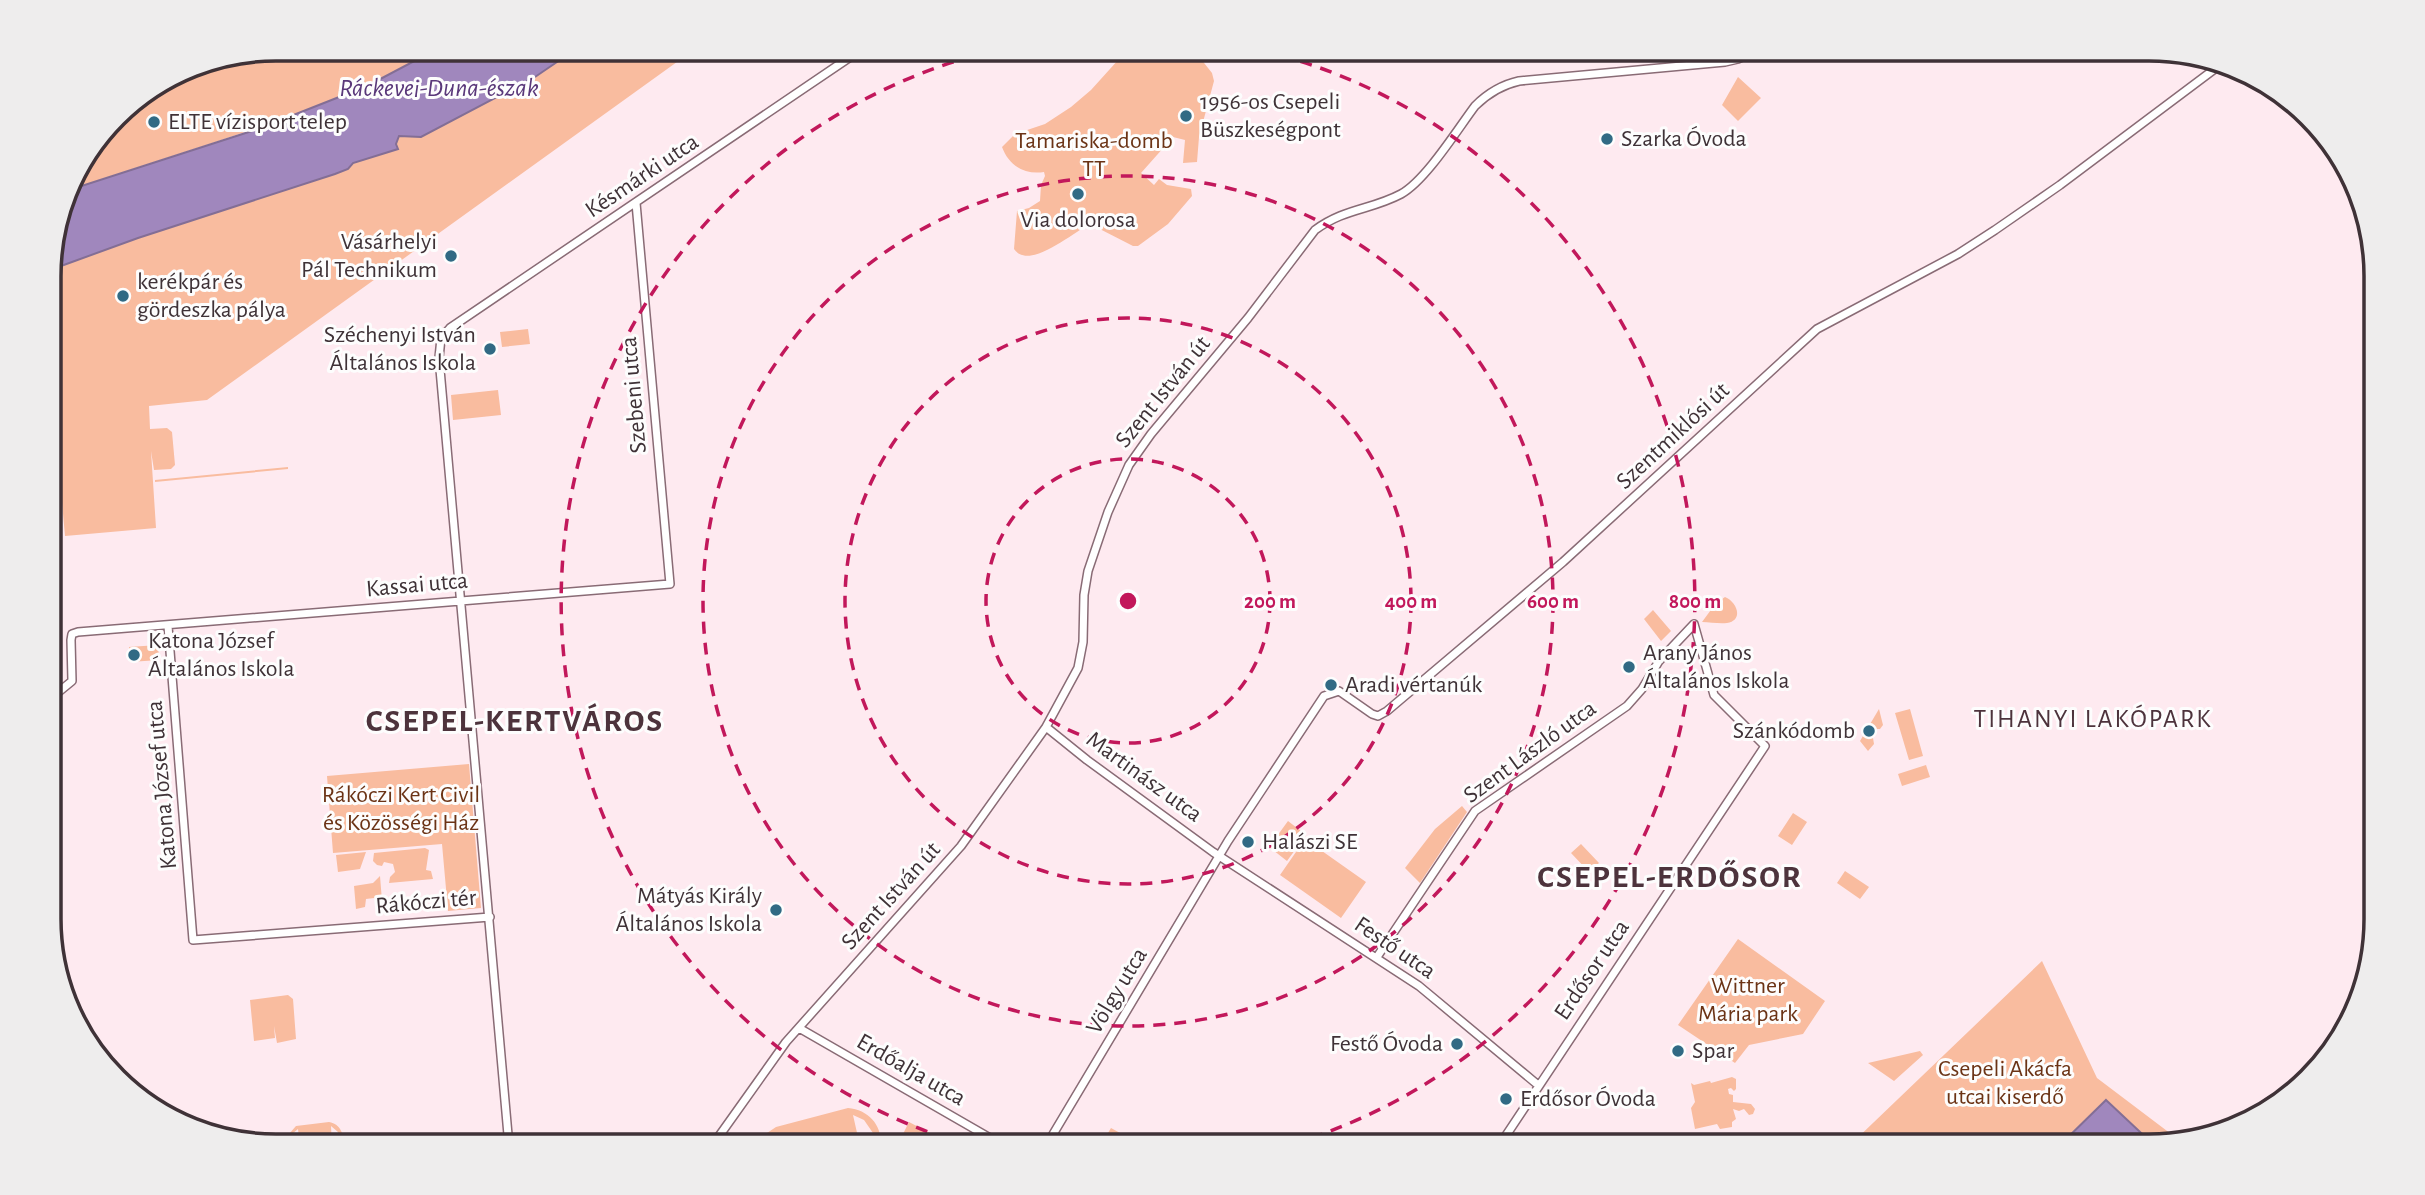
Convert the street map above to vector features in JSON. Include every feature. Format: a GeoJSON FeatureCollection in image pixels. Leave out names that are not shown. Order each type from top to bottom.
{"type":"FeatureCollection","features":[{"type":"Feature","properties":{"kind":"street","name":"Szent István út"},"geometry":{"type":"LineString","coordinates":[[721,1134],[763,1073],[799,1028],[961,846],[1046,727],[1078,668],[1083,642],[1084,596],[1088,571],[1112,502],[1129,465],[1150,433],[1248,318],[1315,230],[1340,215],[1409,189],[1475,106],[1487,94],[1504,85],[1529,80],[1728,61]]}},
{"type":"Feature","properties":{"kind":"street","name":"Késmárki utca"},"geometry":{"type":"LineString","coordinates":[[443,335],[843,62]]}},
{"type":"Feature","properties":{"kind":"street","name":"Szentmiklósi út"},"geometry":{"type":"LineString","coordinates":[[1220,856],[1265,783],[1328,694],[1340,691],[1373,714],[1382,714],[1553,571],[1817,329],[1976,242],[2060,185],[2212,71]]}},
{"type":"Feature","properties":{"kind":"street","name":"Szebeni utca"},"geometry":{"type":"LineString","coordinates":[[636,203],[670,584]]}},
{"type":"Feature","properties":{"kind":"street","name":"Rákóczi tér"},"geometry":{"type":"LineString","coordinates":[[194,940],[490,917],[439,358],[443,335]]}},
{"type":"Feature","properties":{"kind":"street","name":"Kassai utca"},"geometry":{"type":"LineString","coordinates":[[61,690],[72,681],[72,634],[670,584]]}},
{"type":"Feature","properties":{"kind":"street","name":"Szent László utca"},"geometry":{"type":"LineString","coordinates":[[1377,957],[1475,811],[1627,706],[1642,689],[1659,661],[1694,624],[1700,646]]}},
{"type":"Feature","properties":{"kind":"street","name":"Katona József utca"},"geometry":{"type":"LineString","coordinates":[[168,626],[194,940]]}},
{"type":"Feature","properties":{"kind":"street"},"geometry":{"type":"LineString","coordinates":[[1686,631],[1700,646]]}},
{"type":"Feature","properties":{"kind":"street","name":"Erdősor utca"},"geometry":{"type":"LineString","coordinates":[[1507,1133],[1765,746],[1714,695],[1700,646]]}},
{"type":"Feature","properties":{"kind":"street","name":"Martinász utca"},"geometry":{"type":"LineString","coordinates":[[1046,727],[1220,856]]}},
{"type":"Feature","properties":{"kind":"street","name":"Festő utca"},"geometry":{"type":"LineString","coordinates":[[1220,856],[1419,986],[1538,1085]]}},
{"type":"Feature","properties":{"kind":"street","name":"Völgy utca"},"geometry":{"type":"LineString","coordinates":[[1055,1134],[1220,856]]}},
{"type":"Feature","properties":{"kind":"street"},"geometry":{"type":"LineString","coordinates":[[490,917],[508,1134]]}},
{"type":"Feature","properties":{"kind":"street","name":"Erdőalja utca"},"geometry":{"type":"LineString","coordinates":[[799,1028],[983,1134]]}},
{"type":"Feature","properties":{"kind":"green space"},"geometry":{"type":"Polygon","coordinates":[[[262,62],[411,63],[328,101],[242,133],[81,186],[97,157],[134,114],[181,83],[207,73],[234,65],[262,62]]]}},
{"type":"Feature","properties":{"kind":"green space"},"geometry":{"type":"Polygon","coordinates":[[[557,62],[677,62],[207,400],[149,406],[150,429],[167,428],[172,432],[175,465],[171,469],[154,470],[151,451],[156,528],[65,536],[62,499],[62,266],[335,174],[353,163],[398,149],[396,144],[399,136],[535,77],[557,62]]]}},
{"type":"Feature","properties":{"kind":"green space","name":"Tamariska-domb TT"},"geometry":{"type":"Polygon","coordinates":[[[1117,62],[1203,62],[1212,73],[1214,81],[1199,137],[1197,162],[1183,163],[1185,140],[1173,137],[1141,173],[1154,185],[1159,179],[1167,185],[1191,189],[1192,196],[1168,224],[1138,246],[1090,224],[1040,253],[1021,255],[1014,249],[1017,211],[1040,201],[1041,185],[1045,176],[1044,172],[1030,172],[1018,168],[1002,147],[1015,134],[1045,124],[1091,90],[1117,62]]]}},
{"type":"Feature","properties":{"kind":"green space"},"geometry":{"type":"Polygon","coordinates":[[[1738,77],[1761,98],[1738,121],[1722,105],[1738,77]]]}},
{"type":"Feature","properties":{"kind":"green space"},"geometry":{"type":"Polygon","coordinates":[[[528,329],[530,344],[502,347],[500,332],[528,329]]]}},
{"type":"Feature","properties":{"kind":"green space"},"geometry":{"type":"Polygon","coordinates":[[[498,390],[501,415],[453,420],[451,395],[498,390]]]}},
{"type":"Feature","properties":{"kind":"green space"},"geometry":{"type":"Polygon","coordinates":[[[288,469],[155,482],[155,480],[288,469]]]}},
{"type":"Feature","properties":{"kind":"green space"},"geometry":{"type":"Polygon","coordinates":[[[1725,597],[1733,603],[1737,611],[1736,618],[1727,623],[1702,622],[1716,603],[1725,597]]]}},
{"type":"Feature","properties":{"kind":"green space"},"geometry":{"type":"Polygon","coordinates":[[[1653,610],[1671,631],[1661,641],[1644,619],[1653,610]]]}},
{"type":"Feature","properties":{"kind":"green space"},"geometry":{"type":"Polygon","coordinates":[[[158,645],[159,660],[130,662],[129,647],[158,645]]]}},
{"type":"Feature","properties":{"kind":"green space","name":"Szánkódomb"},"geometry":{"type":"Polygon","coordinates":[[[1879,709],[1883,725],[1872,732],[1874,744],[1868,751],[1860,741],[1879,709]]]}},
{"type":"Feature","properties":{"kind":"green space"},"geometry":{"type":"Polygon","coordinates":[[[1910,709],[1923,756],[1909,760],[1895,713],[1910,709]]]}},
{"type":"Feature","properties":{"kind":"green space","name":"Rákóczi Kert Civil és Közösségi Ház"},"geometry":{"type":"Polygon","coordinates":[[[469,764],[481,908],[448,911],[442,844],[333,853],[327,776],[469,764]]]}},
{"type":"Feature","properties":{"kind":"green space"},"geometry":{"type":"Polygon","coordinates":[[[1926,765],[1930,777],[1902,786],[1898,774],[1926,765]]]}},
{"type":"Feature","properties":{"kind":"green space"},"geometry":{"type":"Polygon","coordinates":[[[1462,806],[1467,812],[1420,883],[1405,868],[1435,829],[1462,806]]]}},
{"type":"Feature","properties":{"kind":"green space"},"geometry":{"type":"Polygon","coordinates":[[[1793,813],[1807,822],[1792,845],[1778,836],[1793,813]]]}},
{"type":"Feature","properties":{"kind":"green space"},"geometry":{"type":"Polygon","coordinates":[[[1288,821],[1306,835],[1287,861],[1269,847],[1288,821]]]}},
{"type":"Feature","properties":{"kind":"green space"},"geometry":{"type":"Polygon","coordinates":[[[1305,839],[1366,882],[1341,918],[1280,875],[1305,839]]]}},
{"type":"Feature","properties":{"kind":"green space"},"geometry":{"type":"Polygon","coordinates":[[[1581,844],[1599,863],[1589,872],[1571,853],[1581,844]]]}},
{"type":"Feature","properties":{"kind":"green space"},"geometry":{"type":"Polygon","coordinates":[[[425,848],[429,850],[426,870],[431,871],[433,879],[389,883],[395,872],[393,864],[384,862],[382,866],[373,861],[374,853],[425,848]]]}},
{"type":"Feature","properties":{"kind":"green space"},"geometry":{"type":"Polygon","coordinates":[[[366,852],[360,869],[338,872],[336,855],[366,852]]]}},
{"type":"Feature","properties":{"kind":"green space"},"geometry":{"type":"Polygon","coordinates":[[[1845,871],[1869,887],[1860,899],[1837,883],[1845,871]]]}},
{"type":"Feature","properties":{"kind":"green space"},"geometry":{"type":"Polygon","coordinates":[[[380,876],[382,901],[366,899],[365,907],[356,909],[354,886],[373,883],[380,876]]]}},
{"type":"Feature","properties":{"kind":"green space","name":"Wittner Mária park"},"geometry":{"type":"Polygon","coordinates":[[[1738,939],[1825,1001],[1803,1034],[1749,1045],[1735,1063],[1678,1025],[1738,939]]]}},
{"type":"Feature","properties":{"kind":"green space","name":"Csepeli Akácfa utcai kiserdő"},"geometry":{"type":"Polygon","coordinates":[[[2042,961],[2097,1078],[2169,1132],[2141,1133],[2105,1100],[2072,1133],[1862,1133],[2042,961]]]}},
{"type":"Feature","properties":{"kind":"green space"},"geometry":{"type":"Polygon","coordinates":[[[288,995],[293,999],[296,1039],[277,1043],[274,1026],[275,1038],[254,1041],[250,1000],[288,995]]]}},
{"type":"Feature","properties":{"kind":"green space"},"geometry":{"type":"Polygon","coordinates":[[[1920,1051],[1923,1055],[1894,1081],[1868,1063],[1920,1051]]]}},
{"type":"Feature","properties":{"kind":"green space"},"geometry":{"type":"Polygon","coordinates":[[[1732,1077],[1736,1079],[1736,1089],[1728,1089],[1729,1094],[1733,1095],[1733,1102],[1751,1104],[1755,1109],[1753,1114],[1749,1115],[1744,1109],[1733,1109],[1736,1119],[1732,1122],[1732,1127],[1720,1129],[1717,1124],[1695,1129],[1691,1108],[1695,1102],[1691,1083],[1711,1083],[1732,1077]]]}},
{"type":"Feature","properties":{"kind":"green space"},"geometry":{"type":"Polygon","coordinates":[[[848,1108],[868,1115],[877,1125],[880,1134],[870,1134],[873,1133],[864,1120],[853,1115],[857,1134],[767,1134],[776,1127],[848,1108]]]}},
{"type":"Feature","properties":{"kind":"green space"},"geometry":{"type":"Polygon","coordinates":[[[329,1122],[336,1125],[342,1134],[338,1134],[331,1126],[331,1134],[299,1134],[298,1129],[289,1134],[296,1126],[329,1122]]]}},
{"type":"Feature","properties":{"kind":"green space"},"geometry":{"type":"Polygon","coordinates":[[[909,1122],[930,1133],[930,1134],[903,1134],[909,1122]]]}},
{"type":"Feature","properties":{"kind":"green space"},"geometry":{"type":"Polygon","coordinates":[[[1111,1128],[1121,1134],[1108,1134],[1111,1128]]]}},
{"type":"Feature","properties":{"kind":"water","name":"Ráckevei-Duna-észak"},"geometry":{"type":"Polygon","coordinates":[[[413,62],[557,62],[535,77],[421,137],[399,136],[396,144],[398,149],[353,163],[348,169],[335,174],[62,266],[69,220],[81,186],[258,129],[367,86],[413,62]]]}},
{"type":"Feature","properties":{"kind":"water"},"geometry":{"type":"Polygon","coordinates":[[[2106,1100],[2141,1133],[2072,1133],[2106,1100]]]}},
{"type":"Feature","properties":{"kind":"place","name":"1956-os Csepeli Büszkeségpont"},"geometry":{"type":"Point","coordinates":[1186,116]}},
{"type":"Feature","properties":{"kind":"place","name":"ELTE vízisport telep"},"geometry":{"type":"Point","coordinates":[154,122]}},
{"type":"Feature","properties":{"kind":"place","name":"Szarka Óvoda"},"geometry":{"type":"Point","coordinates":[1607,139]}},
{"type":"Feature","properties":{"kind":"place","name":"Via dolorosa"},"geometry":{"type":"Point","coordinates":[1078,194]}},
{"type":"Feature","properties":{"kind":"place","name":"Vásárhelyi Pál Technikum"},"geometry":{"type":"Point","coordinates":[451,256]}},
{"type":"Feature","properties":{"kind":"place","name":"kerékpár és gördeszka pálya"},"geometry":{"type":"Point","coordinates":[123,296]}},
{"type":"Feature","properties":{"kind":"place","name":"Széchenyi István Általános Iskola"},"geometry":{"type":"Point","coordinates":[490,349]}},
{"type":"Feature","properties":{"kind":"place","name":"Katona József Általános Iskola"},"geometry":{"type":"Point","coordinates":[134,655]}},
{"type":"Feature","properties":{"kind":"place","name":"Arany János Általános Iskola"},"geometry":{"type":"Point","coordinates":[1629,667]}},
{"type":"Feature","properties":{"kind":"place","name":"Aradi vértanúk"},"geometry":{"type":"Point","coordinates":[1331,685]}},
{"type":"Feature","properties":{"kind":"place","name":"Szánkódomb"},"geometry":{"type":"Point","coordinates":[1869,731]}},
{"type":"Feature","properties":{"kind":"place","name":"Halászi SE"},"geometry":{"type":"Point","coordinates":[1248,842]}},
{"type":"Feature","properties":{"kind":"place","name":"Mátyás Király Általános Iskola"},"geometry":{"type":"Point","coordinates":[776,910]}},
{"type":"Feature","properties":{"kind":"place","name":"Festő Óvoda"},"geometry":{"type":"Point","coordinates":[1457,1044]}},
{"type":"Feature","properties":{"kind":"place","name":"Spar"},"geometry":{"type":"Point","coordinates":[1678,1051]}},
{"type":"Feature","properties":{"kind":"place","name":"Erdősor Óvoda"},"geometry":{"type":"Point","coordinates":[1506,1099]}},
{"type":"Feature","properties":{"kind":"district","name":"TIHANYI LAKÓPARK"},"geometry":{"type":"Point","coordinates":[2093,719]}},
{"type":"Feature","properties":{"kind":"district","name":"CSEPEL-KERTVÁROS"},"geometry":{"type":"Point","coordinates":[515,721]}},
{"type":"Feature","properties":{"kind":"district","name":"CSEPEL-ERDŐSOR"},"geometry":{"type":"Point","coordinates":[1670,877]}}]}
